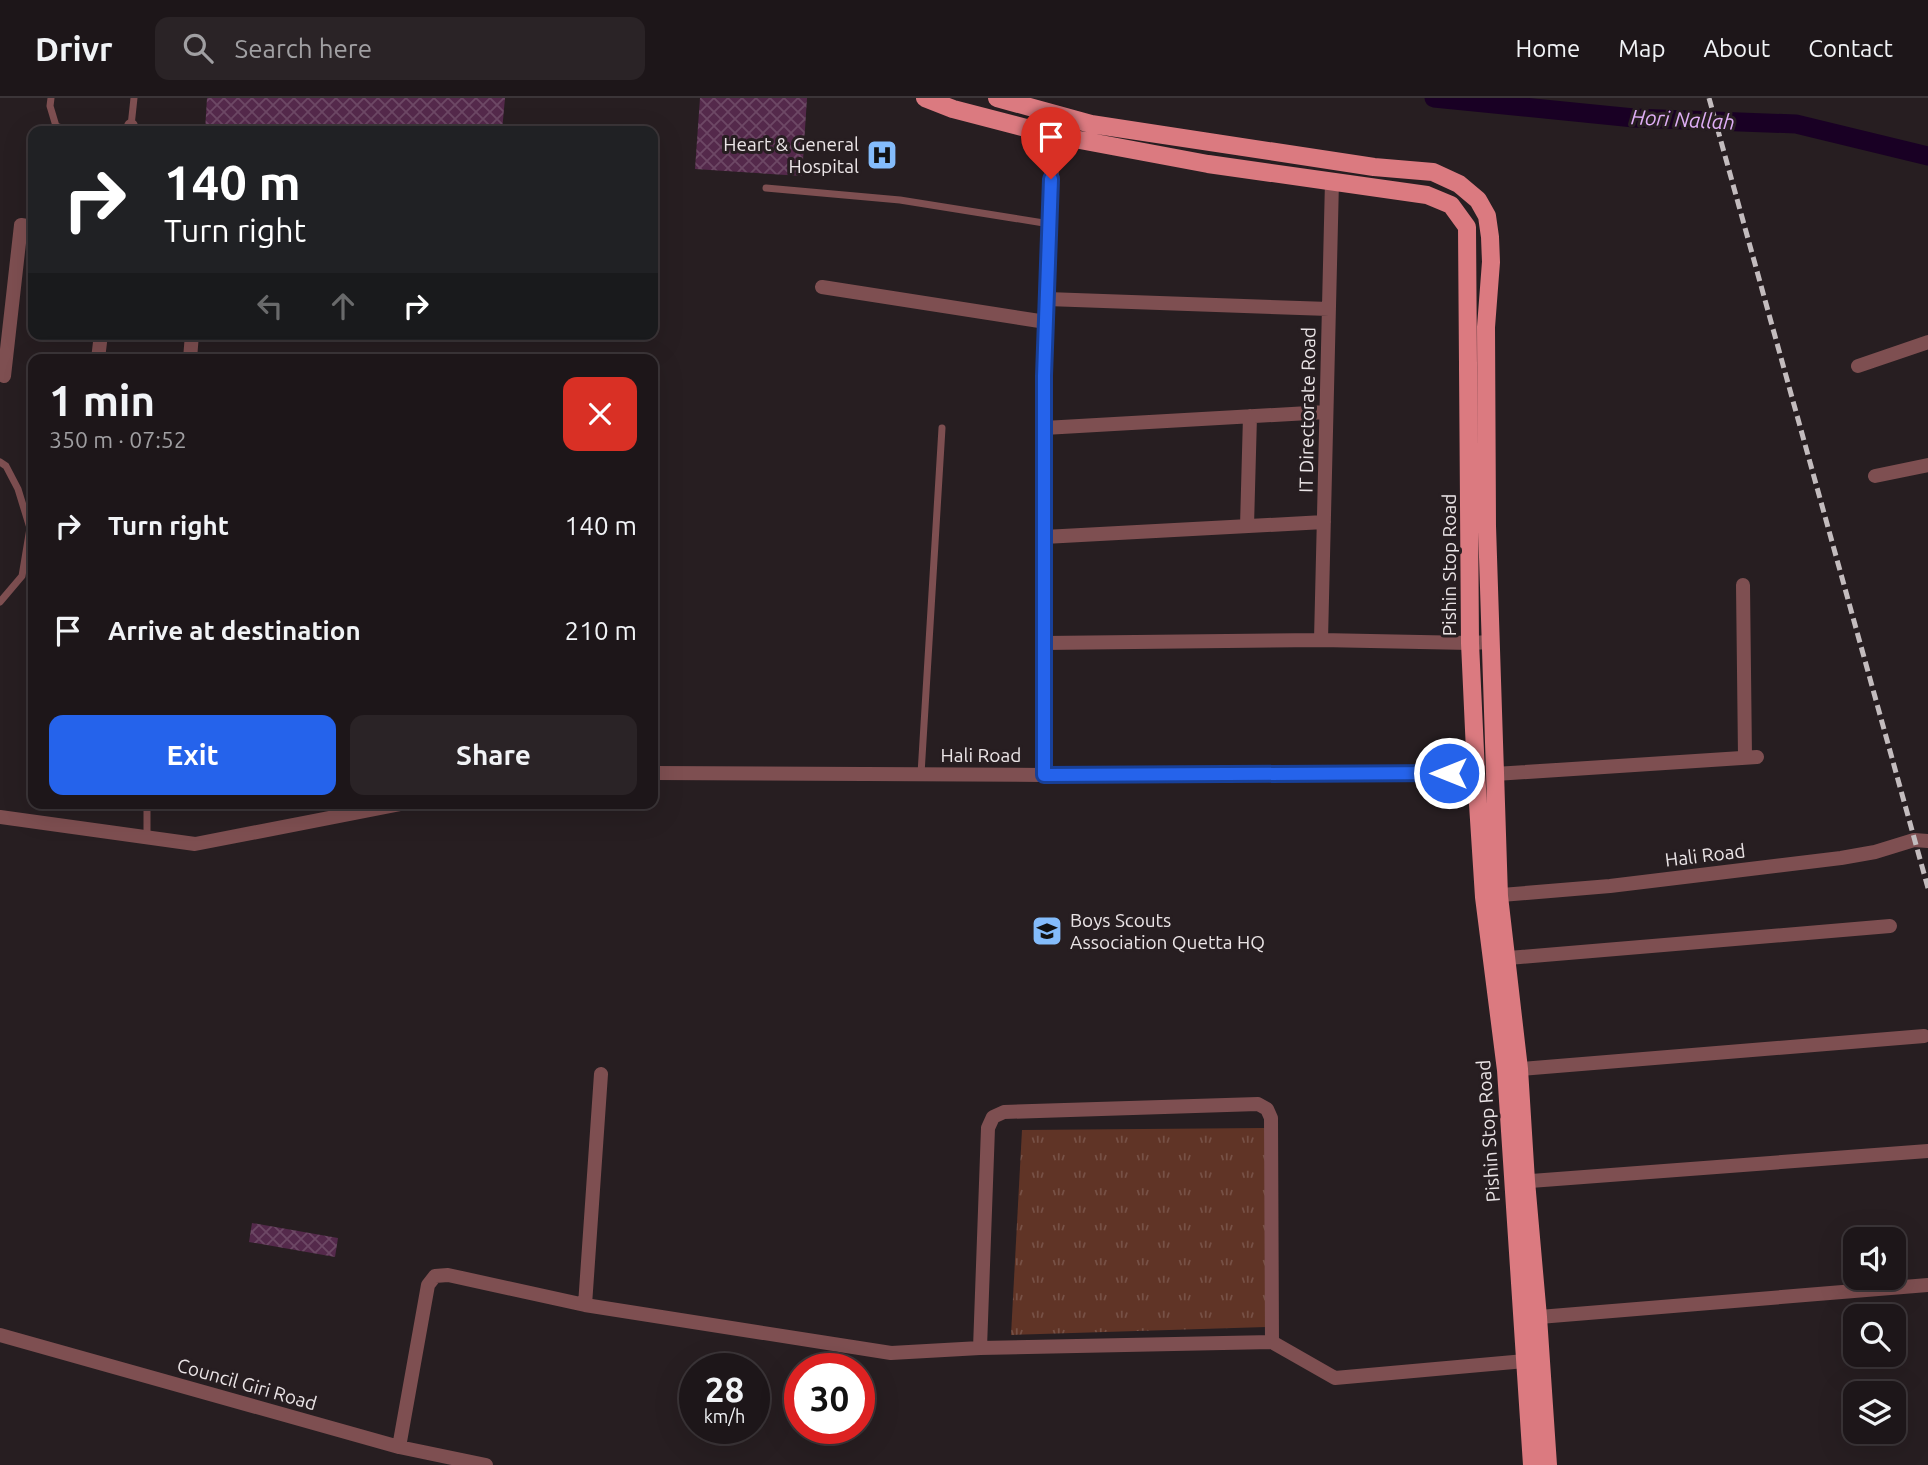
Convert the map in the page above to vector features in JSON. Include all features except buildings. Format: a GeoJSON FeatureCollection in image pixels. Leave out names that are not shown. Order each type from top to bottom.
{"type":"FeatureCollection","features":[{"type":"Feature","properties":{"kind":"main road","name":"Pishin Stop Road"},"geometry":{"type":"LineString","coordinates":[[925,98],[953,109],[1053,135],[1208,164],[1427,195],[1451,205],[1467,227],[1470,643],[1476,773],[1512,1069],[1530,1318],[1548,1465]]}},
{"type":"Feature","properties":{"kind":"main road","name":"Pishin Stop Road"},"geometry":{"type":"LineString","coordinates":[[997,98],[1091,124],[1374,167],[1433,173],[1458,184],[1478,200],[1487,216],[1490,237],[1486,340],[1487,526],[1495,774],[1491,896]]}},
{"type":"Feature","properties":{"kind":"main road","name":"Pishin Stop Road"},"geometry":{"type":"LineString","coordinates":[[1530,1318],[1525,1361],[1532,1465]]}},
{"type":"Feature","properties":{"kind":"street"},"geometry":{"type":"LineString","coordinates":[[1044,775],[1044,428],[1053,135]]}},
{"type":"Feature","properties":{"kind":"street","name":"IT Directorate Road"},"geometry":{"type":"LineString","coordinates":[[1321,640],[1332,181]]}},
{"type":"Feature","properties":{"kind":"street"},"geometry":{"type":"LineString","coordinates":[[4,376],[21,225],[28,226]]}},
{"type":"Feature","properties":{"kind":"street"},"geometry":{"type":"LineString","coordinates":[[822,287],[1046,322]]}},
{"type":"Feature","properties":{"kind":"street"},"geometry":{"type":"LineString","coordinates":[[1047,299],[1329,309]]}},
{"type":"Feature","properties":{"kind":"street"},"geometry":{"type":"LineString","coordinates":[[1858,366],[1928,342]]}},
{"type":"Feature","properties":{"kind":"street"},"geometry":{"type":"LineString","coordinates":[[1044,428],[1326,412]]}},
{"type":"Feature","properties":{"kind":"street"},"geometry":{"type":"LineString","coordinates":[[1247,526],[1250,416]]}},
{"type":"Feature","properties":{"kind":"street"},"geometry":{"type":"LineString","coordinates":[[1875,476],[1928,465]]}},
{"type":"Feature","properties":{"kind":"street"},"geometry":{"type":"LineString","coordinates":[[1044,537],[1324,522]]}},
{"type":"Feature","properties":{"kind":"street"},"geometry":{"type":"LineString","coordinates":[[1495,774],[1751,757],[1743,585]]}},
{"type":"Feature","properties":{"kind":"street"},"geometry":{"type":"LineString","coordinates":[[1044,643],[1321,640],[1491,642]]}},
{"type":"Feature","properties":{"kind":"street","name":"Hali Road"},"geometry":{"type":"LineString","coordinates":[[658,773],[1476,773]]}},
{"type":"Feature","properties":{"kind":"street"},"geometry":{"type":"LineString","coordinates":[[0,817],[195,844],[375,809]]}},
{"type":"Feature","properties":{"kind":"street","name":"Hali Road"},"geometry":{"type":"LineString","coordinates":[[1491,896],[1610,886],[1841,859],[1914,840],[1928,841]]}},
{"type":"Feature","properties":{"kind":"street"},"geometry":{"type":"LineString","coordinates":[[1498,959],[1890,926]]}},
{"type":"Feature","properties":{"kind":"street"},"geometry":{"type":"LineString","coordinates":[[1512,1069],[1924,1037]]}},
{"type":"Feature","properties":{"kind":"street"},"geometry":{"type":"LineString","coordinates":[[585,1306],[601,1073]]}},
{"type":"Feature","properties":{"kind":"street"},"geometry":{"type":"LineString","coordinates":[[979,1348],[988,1128],[993,1117],[1004,1112],[1258,1104],[1267,1109],[1271,1118],[1272,1342]]}},
{"type":"Feature","properties":{"kind":"street"},"geometry":{"type":"LineString","coordinates":[[1520,1182],[1928,1151]]}},
{"type":"Feature","properties":{"kind":"street"},"geometry":{"type":"LineString","coordinates":[[399,1447],[428,1285],[435,1276],[448,1275],[585,1306],[891,1353],[979,1348],[1272,1342],[1335,1378],[1525,1361]]}},
{"type":"Feature","properties":{"kind":"street"},"geometry":{"type":"LineString","coordinates":[[1530,1318],[1928,1284]]}},
{"type":"Feature","properties":{"kind":"street","name":"Council Giri Road"},"geometry":{"type":"LineString","coordinates":[[0,1335],[399,1447],[486,1465]]}},
{"type":"Feature","properties":{"kind":"lane"},"geometry":{"type":"LineString","coordinates":[[51,98],[50,106],[56,126]]}},
{"type":"Feature","properties":{"kind":"lane"},"geometry":{"type":"LineString","coordinates":[[129,126],[134,98]]}},
{"type":"Feature","properties":{"kind":"lane"},"geometry":{"type":"LineString","coordinates":[[766,188],[900,200],[1049,224]]}},
{"type":"Feature","properties":{"kind":"lane"},"geometry":{"type":"LineString","coordinates":[[921,774],[942,428]]}},
{"type":"Feature","properties":{"kind":"lane"},"geometry":{"type":"LineString","coordinates":[[0,462],[6,466],[18,489],[28,522]]}},
{"type":"Feature","properties":{"kind":"lane"},"geometry":{"type":"LineString","coordinates":[[0,601],[22,576],[28,540]]}},
{"type":"Feature","properties":{"kind":"lane"},"geometry":{"type":"LineString","coordinates":[[146,809],[147,837]]}},
{"type":"Feature","properties":{"kind":"green space"},"geometry":{"type":"Polygon","coordinates":[[[1265,1128],[1266,1327],[1011,1335],[1022,1130],[1265,1128]]]}},
{"type":"Feature","properties":{"kind":"waterway","name":"Hori Nallah"},"geometry":{"type":"LineString","coordinates":[[1434,98],[1634,118],[1796,124],[1928,156]]}},
{"type":"Feature","properties":{"kind":"railway"},"geometry":{"type":"LineString","coordinates":[[1709,98],[1928,888]]}},
{"type":"Feature","properties":{"kind":"place","name":"Heart & General Hospital"},"geometry":{"type":"Point","coordinates":[882,155]}},
{"type":"Feature","properties":{"kind":"place","name":"Boys Scouts Association Quetta HQ"},"geometry":{"type":"Point","coordinates":[1047,931]}},
{"type":"Feature","properties":{"kind":"route"},"geometry":{"type":"LineString","coordinates":[[1051,179],[1044,376],[1044,775],[1449,773]]}}]}
